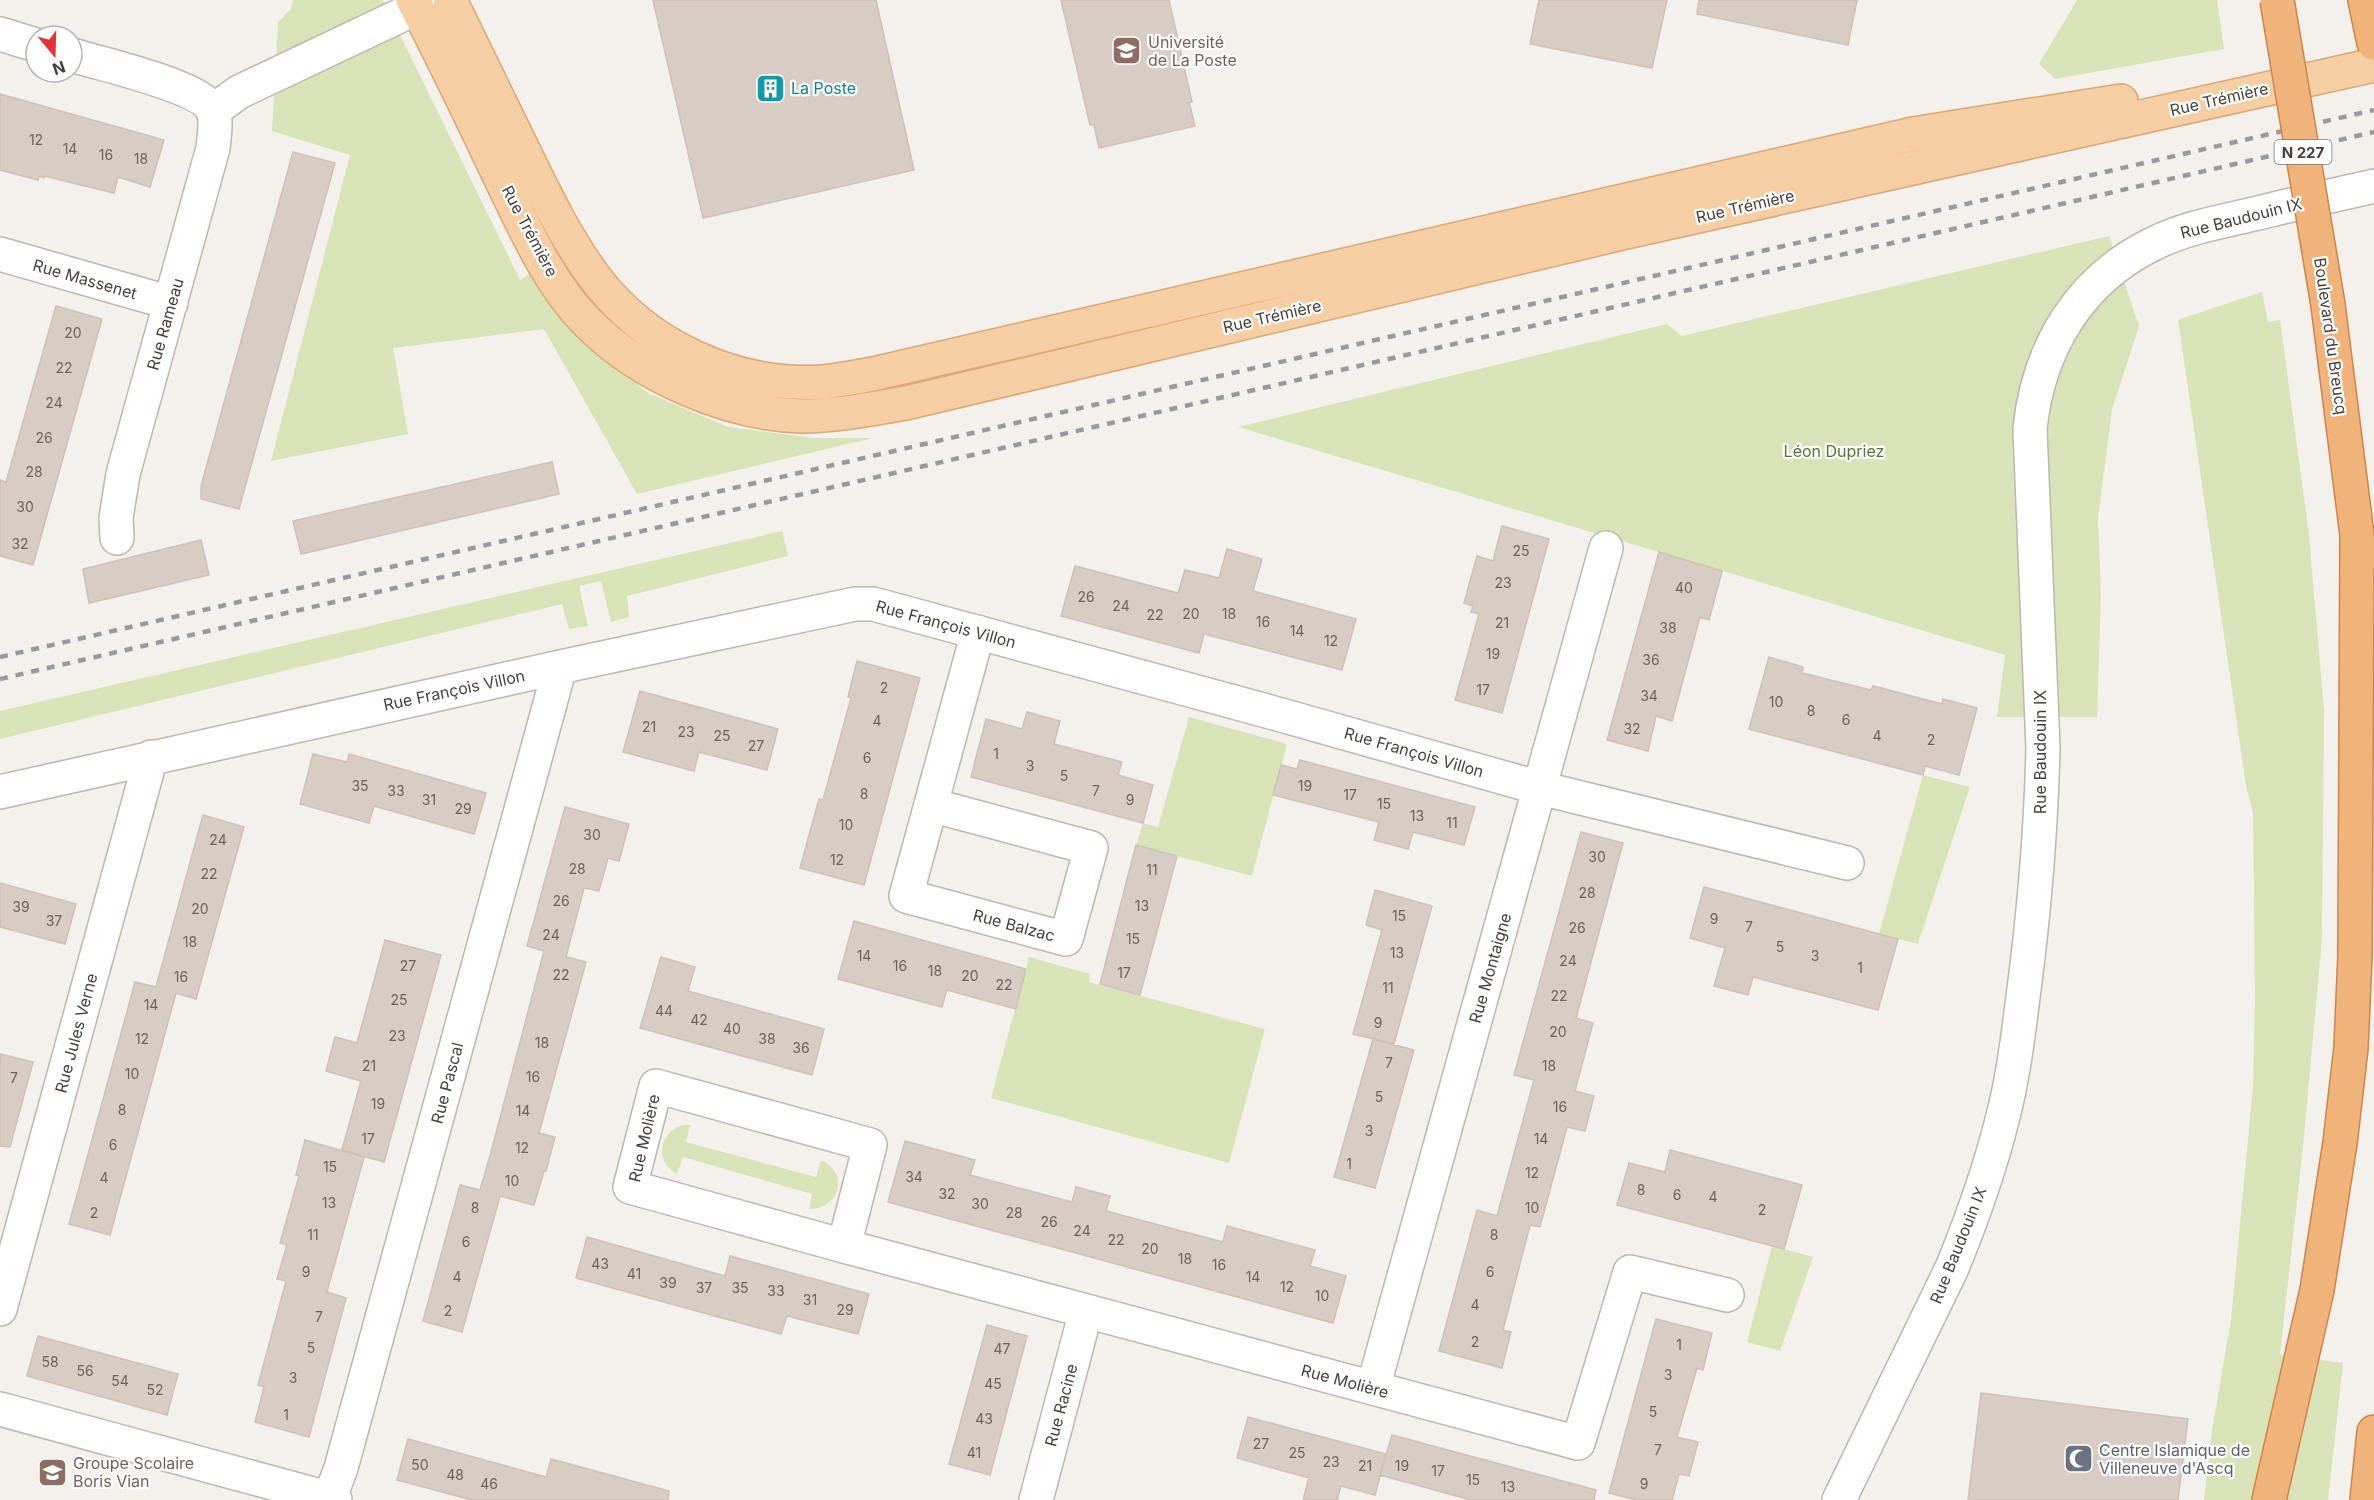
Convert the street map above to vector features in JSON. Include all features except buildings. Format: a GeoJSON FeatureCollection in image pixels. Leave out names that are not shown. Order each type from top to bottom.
{"type":"FeatureCollection","features":[{"type":"Feature","properties":{"kind":"highway","name":"Boulevard du Breucq"},"geometry":{"type":"LineString","coordinates":[[2277,0],[2328,305],[2374,674]]}},
{"type":"Feature","properties":{"kind":"highway"},"geometry":{"type":"LineString","coordinates":[[2365,0],[2374,44]]}},
{"type":"Feature","properties":{"kind":"highway"},"geometry":{"type":"LineString","coordinates":[[2269,1500],[2317,1290],[2340,1143],[2351,1048],[2355,955],[2357,537]]}},
{"type":"Feature","properties":{"kind":"highway"},"geometry":{"type":"LineString","coordinates":[[2367,1500],[2374,1432]]}},
{"type":"Feature","properties":{"kind":"main road","name":"Rue Trémière"},"geometry":{"type":"LineString","coordinates":[[450,0],[561,227],[594,276],[629,314],[666,343],[703,362],[749,376],[823,382],[873,374],[1912,134],[2329,66]]}},
{"type":"Feature","properties":{"kind":"main road","name":"Rue Trémière"},"geometry":{"type":"LineString","coordinates":[[421,3],[531,242],[563,293],[586,321],[612,344],[682,387],[720,401],[763,411],[802,416],[844,414],[906,403],[2329,66]]}},
{"type":"Feature","properties":{"kind":"main road"},"geometry":{"type":"LineString","coordinates":[[2329,66],[2374,44]]}},
{"type":"Feature","properties":{"kind":"main road"},"geometry":{"type":"LineString","coordinates":[[2329,66],[2374,65]]}},
{"type":"Feature","properties":{"kind":"street"},"geometry":{"type":"LineString","coordinates":[[84,59],[177,86],[196,94],[213,111],[239,92],[421,3]]}},
{"type":"Feature","properties":{"kind":"street"},"geometry":{"type":"LineString","coordinates":[[0,34],[24,41]]}},
{"type":"Feature","properties":{"kind":"street","name":"Rue Rameau"},"geometry":{"type":"LineString","coordinates":[[117,538],[116,518],[123,474],[213,148],[215,128],[213,111]]}},
{"type":"Feature","properties":{"kind":"street","name":"Rue Baudouin IX"},"geometry":{"type":"LineString","coordinates":[[1839,1500],[1952,1268],[1968,1230],[1993,1154],[2008,1095],[2033,910],[2042,793],[2043,748],[2030,429],[2033,399],[2042,366],[2056,336],[2091,289],[2124,261],[2153,244],[2184,231],[2374,186]]}},
{"type":"Feature","properties":{"kind":"street","name":"Rue Massenet"},"geometry":{"type":"LineString","coordinates":[[0,254],[171,303]]}},
{"type":"Feature","properties":{"kind":"street","name":"Rue Montaigne"},"geometry":{"type":"LineString","coordinates":[[1373,1388],[1606,548]]}},
{"type":"Feature","properties":{"kind":"street","name":"Rue François Villon"},"geometry":{"type":"LineString","coordinates":[[0,792],[560,667],[855,604],[892,608],[1540,788],[1847,863]]}},
{"type":"Feature","properties":{"kind":"street","name":"Rue Balzac"},"geometry":{"type":"LineString","coordinates":[[931,805],[1091,848],[1066,939],[906,896],[978,632]]}},
{"type":"Feature","properties":{"kind":"street","name":"Rue Pascal"},"geometry":{"type":"LineString","coordinates":[[331,1500],[560,667]]}},
{"type":"Feature","properties":{"kind":"street","name":"Rue Jules Verne"},"geometry":{"type":"LineString","coordinates":[[0,1309],[152,757]]}},
{"type":"Feature","properties":{"kind":"street","name":"Rue Molière"},"geometry":{"type":"LineString","coordinates":[[844,1246],[870,1145],[656,1086],[630,1187],[844,1246],[1578,1443],[1630,1272],[1727,1295]]}},
{"type":"Feature","properties":{"kind":"street","name":"Rue Racine"},"geometry":{"type":"LineString","coordinates":[[1036,1500],[1086,1311]]}},
{"type":"Feature","properties":{"kind":"street"},"geometry":{"type":"LineString","coordinates":[[0,1409],[331,1500]]}},
{"type":"Feature","properties":{"kind":"green space"},"geometry":{"type":"Polygon","coordinates":[[[293,0],[383,0],[520,280],[533,272],[599,354],[650,394],[728,427],[814,438],[873,438],[637,494],[544,329],[393,348],[408,434],[271,461],[350,155],[272,131],[278,22],[291,9],[293,0]]]}},
{"type":"Feature","properties":{"kind":"green space"},"geometry":{"type":"Polygon","coordinates":[[[2077,0],[2217,0],[2224,49],[2055,79],[2039,64],[2077,0]]]}},
{"type":"Feature","properties":{"kind":"green space","name":"Léon Dupriez"},"geometry":{"type":"Polygon","coordinates":[[[2109,236],[2139,326],[2112,410],[2098,518],[2101,594],[2097,717],[1997,717],[2005,655],[1238,427],[1667,324],[1682,336],[2109,236]]]}},
{"type":"Feature","properties":{"kind":"green space"},"geometry":{"type":"Polygon","coordinates":[[[2262,292],[2268,322],[2280,320],[2309,535],[2324,710],[2322,939],[2303,1147],[2280,1354],[2343,1363],[2328,1500],[2204,1500],[2212,1430],[2231,1320],[2253,1086],[2255,997],[2253,813],[2246,786],[2178,320],[2262,292]]]}},
{"type":"Feature","properties":{"kind":"green space"},"geometry":{"type":"Polygon","coordinates":[[[782,531],[788,556],[627,596],[629,617],[611,622],[601,581],[579,586],[588,626],[569,629],[562,604],[0,739],[0,711],[782,531]]]}},
{"type":"Feature","properties":{"kind":"green space"},"geometry":{"type":"Polygon","coordinates":[[[1189,717],[1287,744],[1252,876],[1136,845],[1143,823],[1158,827],[1189,717]]]}},
{"type":"Feature","properties":{"kind":"green space"},"geometry":{"type":"Polygon","coordinates":[[[1923,775],[1970,787],[1918,944],[1879,934],[1923,775]]]}},
{"type":"Feature","properties":{"kind":"green space"},"geometry":{"type":"Polygon","coordinates":[[[1029,957],[1090,974],[1089,982],[1265,1029],[1229,1163],[991,1098],[1029,957]]]}},
{"type":"Feature","properties":{"kind":"green space"},"geometry":{"type":"Polygon","coordinates":[[[682,1125],[690,1125],[686,1142],[816,1177],[821,1160],[836,1173],[838,1189],[828,1203],[809,1209],[812,1194],[683,1157],[677,1174],[665,1162],[662,1148],[668,1134],[682,1125]]]}},
{"type":"Feature","properties":{"kind":"green space"},"geometry":{"type":"Polygon","coordinates":[[[1772,1246],[1813,1257],[1780,1351],[1747,1342],[1772,1246]]]}},
{"type":"Feature","properties":{"kind":"railway"},"geometry":{"type":"LineString","coordinates":[[0,657],[2374,110]]}},
{"type":"Feature","properties":{"kind":"railway"},"geometry":{"type":"LineString","coordinates":[[0,679],[2374,132]]}},
{"type":"Feature","properties":{"kind":"place","name":"Université de La Poste"},"geometry":{"type":"Point","coordinates":[1127,51]}},
{"type":"Feature","properties":{"kind":"place","name":"La Poste"},"geometry":{"type":"Point","coordinates":[770,88]}},
{"type":"Feature","properties":{"kind":"place","name":"Centre Islamique de Villeneuve d'Ascq"},"geometry":{"type":"Point","coordinates":[2078,1459]}},
{"type":"Feature","properties":{"kind":"place","name":"Groupe Scolaire Boris Vian"},"geometry":{"type":"Point","coordinates":[52,1472]}}]}
